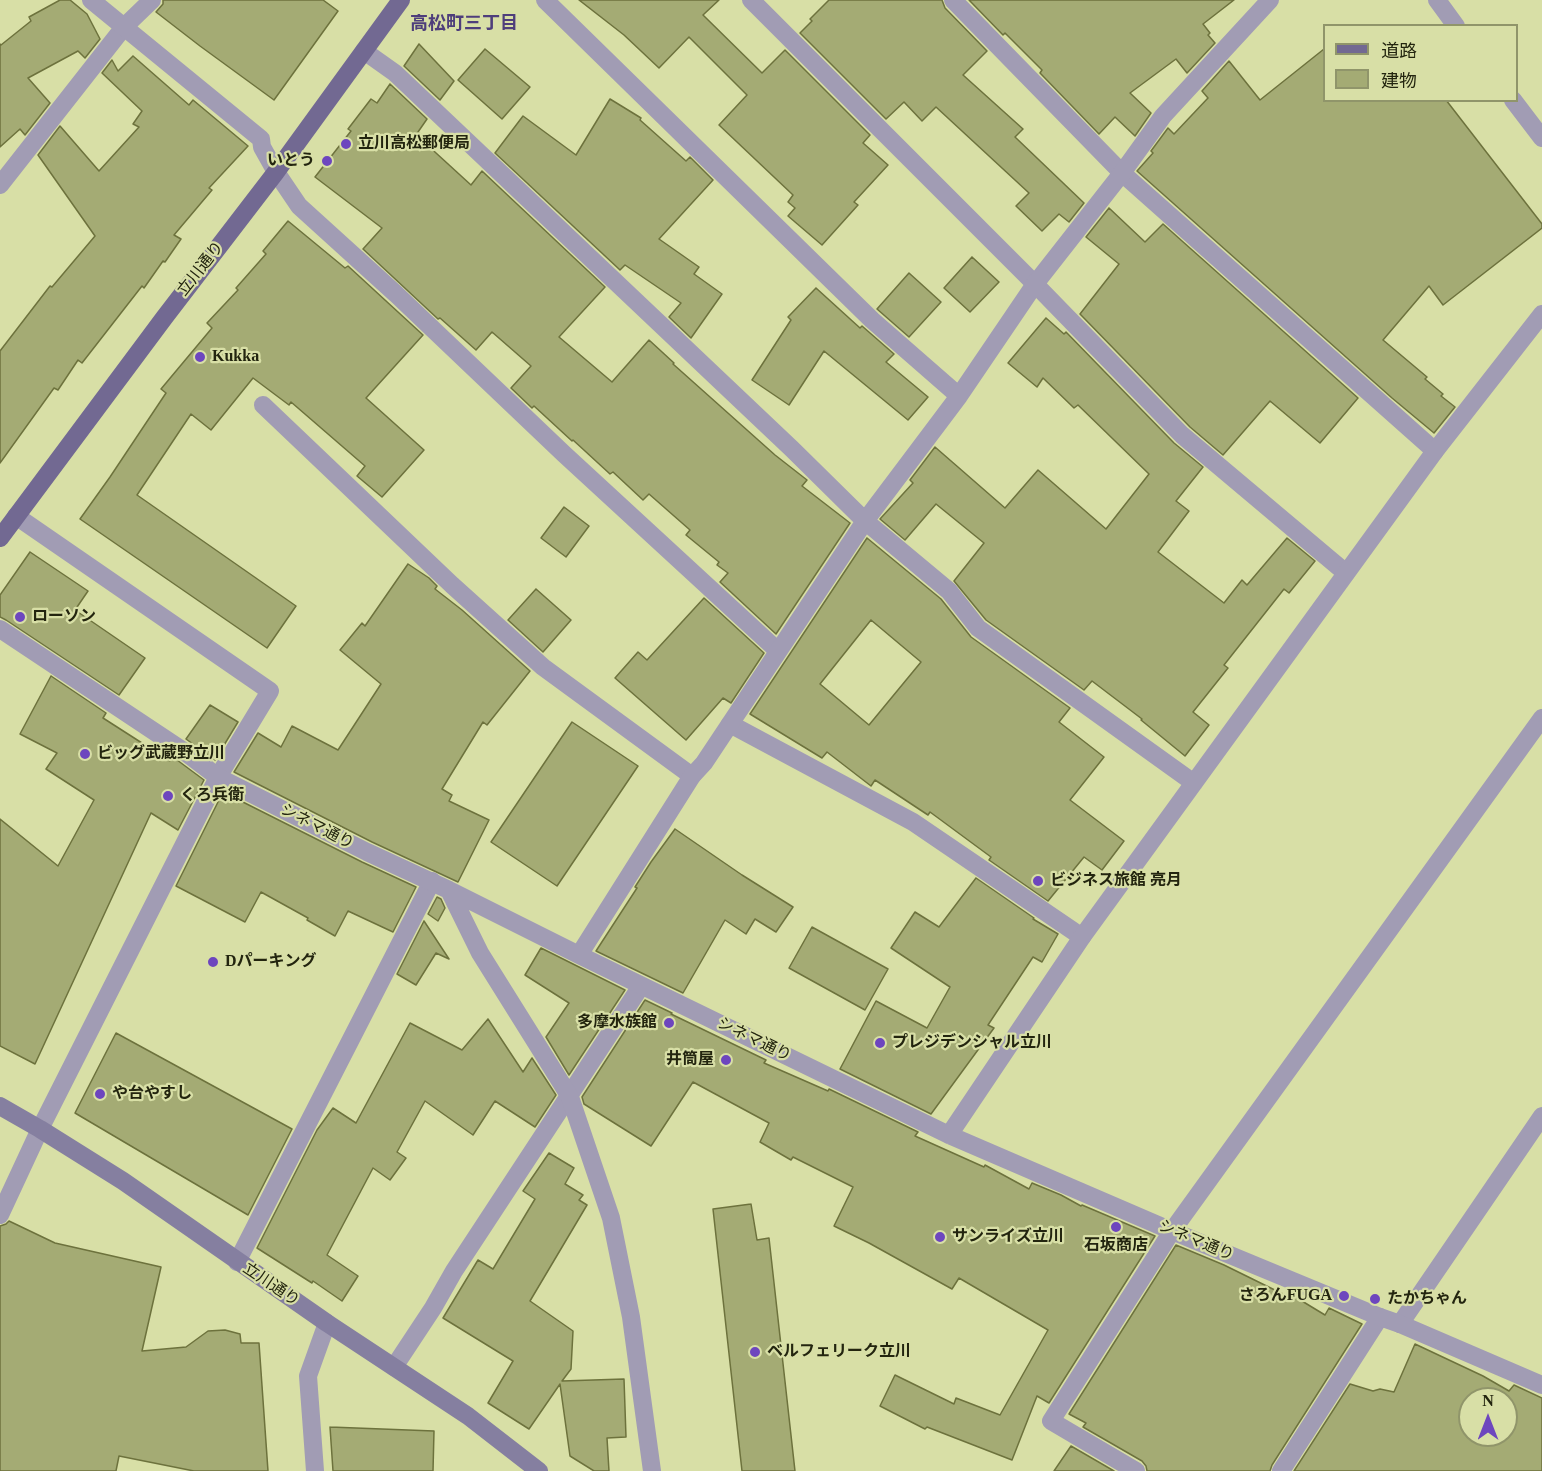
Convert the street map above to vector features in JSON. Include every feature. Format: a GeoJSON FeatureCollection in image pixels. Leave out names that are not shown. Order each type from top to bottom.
{"type":"FeatureCollection","features":[{"type":"Feature","properties":{"kind":"main road","name":"立川通り"},"geometry":{"type":"LineString","coordinates":[[0,538],[276,172],[401,0]]}},
{"type":"Feature","properties":{"kind":"street"},"geometry":{"type":"LineString","coordinates":[[90,0],[261,139],[262,147],[276,172],[299,206],[778,651]]}},
{"type":"Feature","properties":{"kind":"street"},"geometry":{"type":"LineString","coordinates":[[0,185],[124,27],[152,0]]}},
{"type":"Feature","properties":{"kind":"street"},"geometry":{"type":"LineString","coordinates":[[545,0],[872,320],[959,396]]}},
{"type":"Feature","properties":{"kind":"street"},"geometry":{"type":"LineString","coordinates":[[751,0],[1035,284],[1182,435],[1346,573]]}},
{"type":"Feature","properties":{"kind":"street"},"geometry":{"type":"LineString","coordinates":[[953,0],[1122,173],[1435,451]]}},
{"type":"Feature","properties":{"kind":"street"},"geometry":{"type":"LineString","coordinates":[[579,955],[692,776],[704,763],[865,521],[959,396],[1035,284],[1122,173],[1163,116],[1270,0]]}},
{"type":"Feature","properties":{"kind":"street"},"geometry":{"type":"LineString","coordinates":[[1437,0],[1455,24]]}},
{"type":"Feature","properties":{"kind":"street"},"geometry":{"type":"LineString","coordinates":[[364,51],[412,88],[784,440],[865,521],[949,591],[978,628],[1194,783]]}},
{"type":"Feature","properties":{"kind":"street"},"geometry":{"type":"LineString","coordinates":[[1515,102],[1542,138]]}},
{"type":"Feature","properties":{"kind":"street"},"geometry":{"type":"LineString","coordinates":[[949,1135],[1082,937],[1435,451],[1542,314]]}},
{"type":"Feature","properties":{"kind":"street"},"geometry":{"type":"LineString","coordinates":[[263,405],[452,585],[543,667],[692,776]]}},
{"type":"Feature","properties":{"kind":"street"},"geometry":{"type":"LineString","coordinates":[[0,1215],[40,1129],[218,777],[270,691],[16,516]]}},
{"type":"Feature","properties":{"kind":"street","name":"シネマ通り"},"geometry":{"type":"LineString","coordinates":[[0,628],[185,752],[218,777],[386,861],[432,881],[641,986],[949,1135],[1172,1231],[1542,1385]]}},
{"type":"Feature","properties":{"kind":"street"},"geometry":{"type":"LineString","coordinates":[[1136,1471],[1051,1421],[1172,1231],[1542,718]]}},
{"type":"Feature","properties":{"kind":"street"},"geometry":{"type":"LineString","coordinates":[[730,724],[913,822],[1082,937]]}},
{"type":"Feature","properties":{"kind":"street"},"geometry":{"type":"LineString","coordinates":[[237,1262],[432,881]]}},
{"type":"Feature","properties":{"kind":"street"},"geometry":{"type":"LineString","coordinates":[[449,890],[480,953],[570,1097],[611,1218],[632,1317],[652,1471]]}},
{"type":"Feature","properties":{"kind":"street"},"geometry":{"type":"LineString","coordinates":[[394,1367],[433,1308],[454,1271],[641,986]]}},
{"type":"Feature","properties":{"kind":"street","name":"立川通り"},"geometry":{"type":"LineString","coordinates":[[0,1106],[123,1181],[237,1262],[468,1416],[539,1471]]}},
{"type":"Feature","properties":{"kind":"street"},"geometry":{"type":"LineString","coordinates":[[1400,1324],[1542,1116]]}},
{"type":"Feature","properties":{"kind":"street"},"geometry":{"type":"LineString","coordinates":[[1281,1471],[1380,1317]]}},
{"type":"Feature","properties":{"kind":"street"},"geometry":{"type":"LineString","coordinates":[[315,1471],[308,1376],[327,1323]]}},
{"type":"Feature","properties":{"kind":"building"},"geometry":{"type":"Polygon","coordinates":[[[60,0],[70,0],[87,14],[100,39],[85,58],[78,51],[28,78],[50,103],[25,135],[20,129],[0,147],[0,44],[31,21],[29,17],[60,0]]]}},
{"type":"Feature","properties":{"kind":"building"},"geometry":{"type":"Polygon","coordinates":[[[163,0],[323,0],[338,11],[274,100],[156,12],[163,4],[163,0]]]}},
{"type":"Feature","properties":{"kind":"building"},"geometry":{"type":"Polygon","coordinates":[[[579,0],[719,0],[703,15],[762,73],[785,50],[870,135],[863,143],[888,165],[854,202],[858,205],[822,245],[788,216],[795,208],[788,202],[793,195],[719,125],[747,95],[689,37],[659,68],[624,35],[579,0]]]}},
{"type":"Feature","properties":{"kind":"building"},"geometry":{"type":"Polygon","coordinates":[[[829,0],[942,0],[945,8],[987,51],[963,75],[1023,129],[1015,137],[1084,203],[1069,222],[1059,214],[1042,231],[1016,206],[1029,193],[936,107],[922,121],[904,102],[886,119],[800,33],[829,0]]]}},
{"type":"Feature","properties":{"kind":"building"},"geometry":{"type":"Polygon","coordinates":[[[969,0],[1234,0],[1203,24],[1215,43],[1187,73],[1176,59],[1130,93],[1151,113],[1135,136],[1115,117],[1099,134],[1040,73],[1042,70],[969,0]]]}},
{"type":"Feature","properties":{"kind":"building"},"geometry":{"type":"Polygon","coordinates":[[[419,44],[454,81],[440,100],[404,66],[419,44]]]}},
{"type":"Feature","properties":{"kind":"building"},"geometry":{"type":"Polygon","coordinates":[[[485,49],[530,87],[502,119],[458,80],[485,49]]]}},
{"type":"Feature","properties":{"kind":"building"},"geometry":{"type":"Polygon","coordinates":[[[1323,50],[1323,102],[1448,102],[1542,224],[1542,228],[1443,305],[1429,286],[1383,340],[1427,377],[1425,379],[1455,407],[1434,433],[1137,171],[1153,153],[1151,151],[1168,128],[1174,134],[1208,98],[1202,91],[1229,61],[1260,100],[1323,50]]]}},
{"type":"Feature","properties":{"kind":"building"},"geometry":{"type":"Polygon","coordinates":[[[133,56],[189,105],[193,100],[248,146],[209,188],[212,190],[174,235],[181,239],[165,262],[163,261],[144,288],[142,286],[82,363],[78,360],[58,390],[54,388],[0,463],[0,351],[50,286],[52,287],[95,236],[38,155],[60,126],[99,171],[139,127],[133,124],[142,111],[102,73],[112,60],[118,71],[133,56]]]}},
{"type":"Feature","properties":{"kind":"building"},"geometry":{"type":"Polygon","coordinates":[[[390,84],[427,119],[418,132],[427,139],[424,142],[471,185],[482,171],[605,287],[559,337],[612,382],[649,340],[775,455],[807,480],[802,486],[850,523],[776,634],[720,582],[728,573],[717,565],[719,562],[686,535],[690,530],[649,494],[643,500],[613,472],[610,474],[511,388],[531,366],[492,332],[476,350],[440,318],[438,319],[363,249],[382,228],[315,177],[351,131],[348,129],[371,99],[377,103],[390,84]]]}},
{"type":"Feature","properties":{"kind":"building"},"geometry":{"type":"Polygon","coordinates":[[[610,99],[641,118],[640,120],[686,161],[690,157],[713,180],[659,239],[699,267],[694,274],[722,294],[691,338],[669,317],[681,303],[625,265],[620,270],[495,153],[523,116],[576,155],[610,99]]]}},
{"type":"Feature","properties":{"kind":"building"},"geometry":{"type":"Polygon","coordinates":[[[1109,208],[1145,242],[1163,224],[1358,398],[1320,443],[1270,401],[1223,455],[1190,427],[1080,314],[1119,264],[1086,237],[1109,208]]]}},
{"type":"Feature","properties":{"kind":"building"},"geometry":{"type":"Polygon","coordinates":[[[288,221],[345,268],[348,266],[423,335],[366,398],[424,450],[382,497],[357,476],[365,466],[291,402],[289,405],[253,378],[211,430],[191,414],[137,495],[296,606],[267,648],[80,519],[166,393],[161,389],[212,328],[207,323],[238,290],[236,288],[266,254],[263,251],[288,221]]]}},
{"type":"Feature","properties":{"kind":"building"},"geometry":{"type":"Polygon","coordinates":[[[972,257],[999,282],[970,312],[944,288],[972,257]]]}},
{"type":"Feature","properties":{"kind":"building"},"geometry":{"type":"Polygon","coordinates":[[[909,273],[941,302],[909,337],[877,309],[909,273]]]}},
{"type":"Feature","properties":{"kind":"building"},"geometry":{"type":"Polygon","coordinates":[[[816,288],[860,328],[862,326],[894,354],[886,362],[928,397],[908,420],[824,351],[789,405],[752,380],[791,320],[788,317],[816,288]]]}},
{"type":"Feature","properties":{"kind":"building"},"geometry":{"type":"Polygon","coordinates":[[[1046,318],[1064,334],[1066,332],[1174,443],[1203,467],[1176,501],[1189,511],[1158,552],[1224,603],[1242,580],[1247,585],[1287,538],[1315,561],[1289,593],[1284,589],[1224,665],[1228,668],[1193,712],[1209,725],[1185,756],[1142,719],[1092,681],[1084,690],[986,620],[954,581],[984,543],[936,504],[905,540],[880,519],[913,483],[910,480],[935,447],[1005,508],[1038,470],[1106,529],[1149,474],[1078,405],[1074,408],[1043,378],[1037,387],[1008,363],[1046,318]]]}},
{"type":"Feature","properties":{"kind":"building"},"geometry":{"type":"Polygon","coordinates":[[[564,507],[589,526],[566,557],[541,538],[564,507]]]}},
{"type":"Feature","properties":{"kind":"building"},"geometry":{"type":"Polygon","coordinates":[[[867,538],[941,599],[971,637],[1070,708],[1059,722],[1104,757],[1070,800],[1124,841],[1102,870],[1084,857],[1048,901],[989,860],[991,857],[930,812],[928,815],[875,780],[871,786],[827,752],[822,758],[750,714],[867,538]],[[871,620],[820,684],[869,725],[921,662],[871,620]]]}},
{"type":"Feature","properties":{"kind":"building"},"geometry":{"type":"Polygon","coordinates":[[[30,552],[88,591],[75,610],[145,658],[119,695],[0,617],[0,595],[30,552]]]}},
{"type":"Feature","properties":{"kind":"building"},"geometry":{"type":"Polygon","coordinates":[[[408,564],[429,578],[437,586],[435,589],[530,671],[487,725],[483,722],[442,789],[452,795],[449,801],[489,820],[458,882],[372,842],[234,772],[258,733],[281,747],[292,726],[338,750],[381,684],[340,650],[362,623],[365,626],[408,564]]]}},
{"type":"Feature","properties":{"kind":"building"},"geometry":{"type":"Polygon","coordinates":[[[536,589],[571,620],[543,652],[508,620],[536,589]]]}},
{"type":"Feature","properties":{"kind":"building"},"geometry":{"type":"Polygon","coordinates":[[[704,598],[764,653],[731,703],[723,698],[686,740],[615,678],[638,652],[647,660],[704,598]]]}},
{"type":"Feature","properties":{"kind":"building"},"geometry":{"type":"Polygon","coordinates":[[[51,676],[106,713],[103,718],[170,761],[173,757],[204,780],[178,830],[151,813],[35,1064],[0,1046],[0,819],[58,866],[94,800],[46,769],[57,753],[20,734],[51,676]]]}},
{"type":"Feature","properties":{"kind":"building"},"geometry":{"type":"Polygon","coordinates":[[[210,705],[238,722],[215,760],[186,739],[210,705]]]}},
{"type":"Feature","properties":{"kind":"building"},"geometry":{"type":"Polygon","coordinates":[[[572,722],[638,766],[557,886],[491,842],[572,722]]]}},
{"type":"Feature","properties":{"kind":"building"},"geometry":{"type":"Polygon","coordinates":[[[223,792],[416,887],[393,932],[348,911],[335,936],[261,892],[245,922],[176,886],[223,792]]]}},
{"type":"Feature","properties":{"kind":"building"},"geometry":{"type":"Polygon","coordinates":[[[675,829],[793,907],[776,932],[755,919],[746,934],[725,920],[683,993],[596,951],[651,862],[675,829]]]}},
{"type":"Feature","properties":{"kind":"building"},"geometry":{"type":"Polygon","coordinates":[[[976,878],[1058,934],[1042,962],[1033,957],[988,1025],[994,1028],[931,1114],[840,1069],[876,1001],[927,1028],[950,987],[891,948],[915,912],[939,927],[976,878]]]}},
{"type":"Feature","properties":{"kind":"building"},"geometry":{"type":"Polygon","coordinates":[[[437,897],[441,899],[445,908],[438,921],[428,914],[437,897]]]}},
{"type":"Feature","properties":{"kind":"building"},"geometry":{"type":"Polygon","coordinates":[[[424,921],[449,959],[436,953],[416,985],[397,974],[424,921]]]}},
{"type":"Feature","properties":{"kind":"building"},"geometry":{"type":"Polygon","coordinates":[[[812,927],[888,969],[865,1010],[789,968],[812,927]]]}},
{"type":"Feature","properties":{"kind":"building"},"geometry":{"type":"Polygon","coordinates":[[[541,948],[625,990],[569,1075],[546,1037],[569,1003],[525,975],[541,948]]]}},
{"type":"Feature","properties":{"kind":"building"},"geometry":{"type":"Polygon","coordinates":[[[645,1000],[766,1060],[764,1063],[828,1091],[829,1089],[918,1132],[915,1136],[984,1167],[985,1165],[1029,1189],[1032,1183],[1155,1236],[1049,1403],[1037,1396],[1012,1460],[927,1427],[925,1429],[880,1406],[895,1375],[954,1404],[956,1398],[1000,1415],[1048,1330],[959,1278],[952,1289],[834,1226],[853,1187],[793,1157],[791,1160],[760,1142],[769,1123],[693,1082],[651,1146],[584,1104],[582,1097],[645,1000]]]}},
{"type":"Feature","properties":{"kind":"building"},"geometry":{"type":"Polygon","coordinates":[[[488,1019],[523,1072],[532,1058],[556,1095],[535,1127],[495,1101],[473,1135],[425,1101],[397,1152],[406,1158],[390,1180],[373,1168],[327,1255],[358,1276],[342,1301],[257,1248],[317,1130],[333,1108],[356,1123],[410,1023],[462,1050],[488,1019]]]}},
{"type":"Feature","properties":{"kind":"building"},"geometry":{"type":"Polygon","coordinates":[[[116,1033],[292,1129],[248,1215],[75,1113],[116,1033]]]}},
{"type":"Feature","properties":{"kind":"building"},"geometry":{"type":"Polygon","coordinates":[[[549,1153],[574,1168],[565,1184],[583,1195],[579,1200],[587,1205],[530,1301],[573,1331],[571,1369],[562,1381],[624,1379],[626,1437],[607,1438],[609,1471],[594,1471],[570,1456],[560,1384],[529,1429],[488,1403],[513,1361],[443,1318],[478,1260],[493,1269],[535,1199],[523,1191],[549,1153]]]}},
{"type":"Feature","properties":{"kind":"building","name":"ベルフェリーク立川"},"geometry":{"type":"Polygon","coordinates":[[[751,1204],[757,1240],[769,1238],[795,1471],[742,1471],[713,1209],[751,1204]]]}},
{"type":"Feature","properties":{"kind":"building"},"geometry":{"type":"Polygon","coordinates":[[[9,1221],[55,1243],[161,1267],[142,1351],[186,1347],[208,1331],[225,1330],[240,1334],[241,1343],[259,1343],[268,1471],[194,1471],[119,1456],[116,1471],[0,1471],[0,1226],[9,1221]]]}},
{"type":"Feature","properties":{"kind":"building"},"geometry":{"type":"Polygon","coordinates":[[[1176,1245],[1224,1265],[1291,1298],[1292,1295],[1325,1315],[1329,1308],[1362,1324],[1270,1471],[1147,1471],[1142,1461],[1083,1427],[1086,1423],[1069,1414],[1176,1245]]]}},
{"type":"Feature","properties":{"kind":"building"},"geometry":{"type":"Polygon","coordinates":[[[1415,1344],[1502,1387],[1458,1387],[1458,1447],[1518,1447],[1518,1387],[1512,1387],[1514,1385],[1542,1398],[1542,1471],[1294,1471],[1350,1384],[1373,1391],[1380,1389],[1394,1392],[1415,1344]]]}},
{"type":"Feature","properties":{"kind":"building"},"geometry":{"type":"Polygon","coordinates":[[[330,1427],[434,1431],[433,1471],[333,1471],[330,1427]]]}},
{"type":"Feature","properties":{"kind":"building"},"geometry":{"type":"Polygon","coordinates":[[[1071,1446],[1114,1471],[1054,1471],[1071,1446]]]}},
{"type":"Feature","properties":{"kind":"place","name":"立川高松郵便局"},"geometry":{"type":"Point","coordinates":[346,144]}},
{"type":"Feature","properties":{"kind":"place","name":"いとう"},"geometry":{"type":"Point","coordinates":[327,161]}},
{"type":"Feature","properties":{"kind":"place","name":"Kukka"},"geometry":{"type":"Point","coordinates":[200,357]}},
{"type":"Feature","properties":{"kind":"place","name":"ローソン"},"geometry":{"type":"Point","coordinates":[20,617]}},
{"type":"Feature","properties":{"kind":"place","name":"ビッグ武蔵野立川"},"geometry":{"type":"Point","coordinates":[85,754]}},
{"type":"Feature","properties":{"kind":"place","name":"くろ兵衛"},"geometry":{"type":"Point","coordinates":[168,796]}},
{"type":"Feature","properties":{"kind":"place","name":"ビジネス旅館 亮月"},"geometry":{"type":"Point","coordinates":[1038,881]}},
{"type":"Feature","properties":{"kind":"place","name":"Dパーキング"},"geometry":{"type":"Point","coordinates":[213,962]}},
{"type":"Feature","properties":{"kind":"place","name":"多摩水族館"},"geometry":{"type":"Point","coordinates":[669,1023]}},
{"type":"Feature","properties":{"kind":"place","name":"プレジデンシャル立川"},"geometry":{"type":"Point","coordinates":[880,1043]}},
{"type":"Feature","properties":{"kind":"place","name":"井筒屋"},"geometry":{"type":"Point","coordinates":[726,1060]}},
{"type":"Feature","properties":{"kind":"place","name":"や台やすし"},"geometry":{"type":"Point","coordinates":[100,1094]}},
{"type":"Feature","properties":{"kind":"place","name":"石坂商店"},"geometry":{"type":"Point","coordinates":[1116,1227]}},
{"type":"Feature","properties":{"kind":"place","name":"サンライズ立川"},"geometry":{"type":"Point","coordinates":[940,1237]}},
{"type":"Feature","properties":{"kind":"place","name":"さろんFUGA"},"geometry":{"type":"Point","coordinates":[1344,1296]}},
{"type":"Feature","properties":{"kind":"place","name":"たかちゃん"},"geometry":{"type":"Point","coordinates":[1375,1299]}},
{"type":"Feature","properties":{"kind":"place","name":"ベルフェリーク立川"},"geometry":{"type":"Point","coordinates":[755,1352]}},
{"type":"Feature","properties":{"kind":"district","name":"高松町三丁目"},"geometry":{"type":"Point","coordinates":[464,24]}}]}
